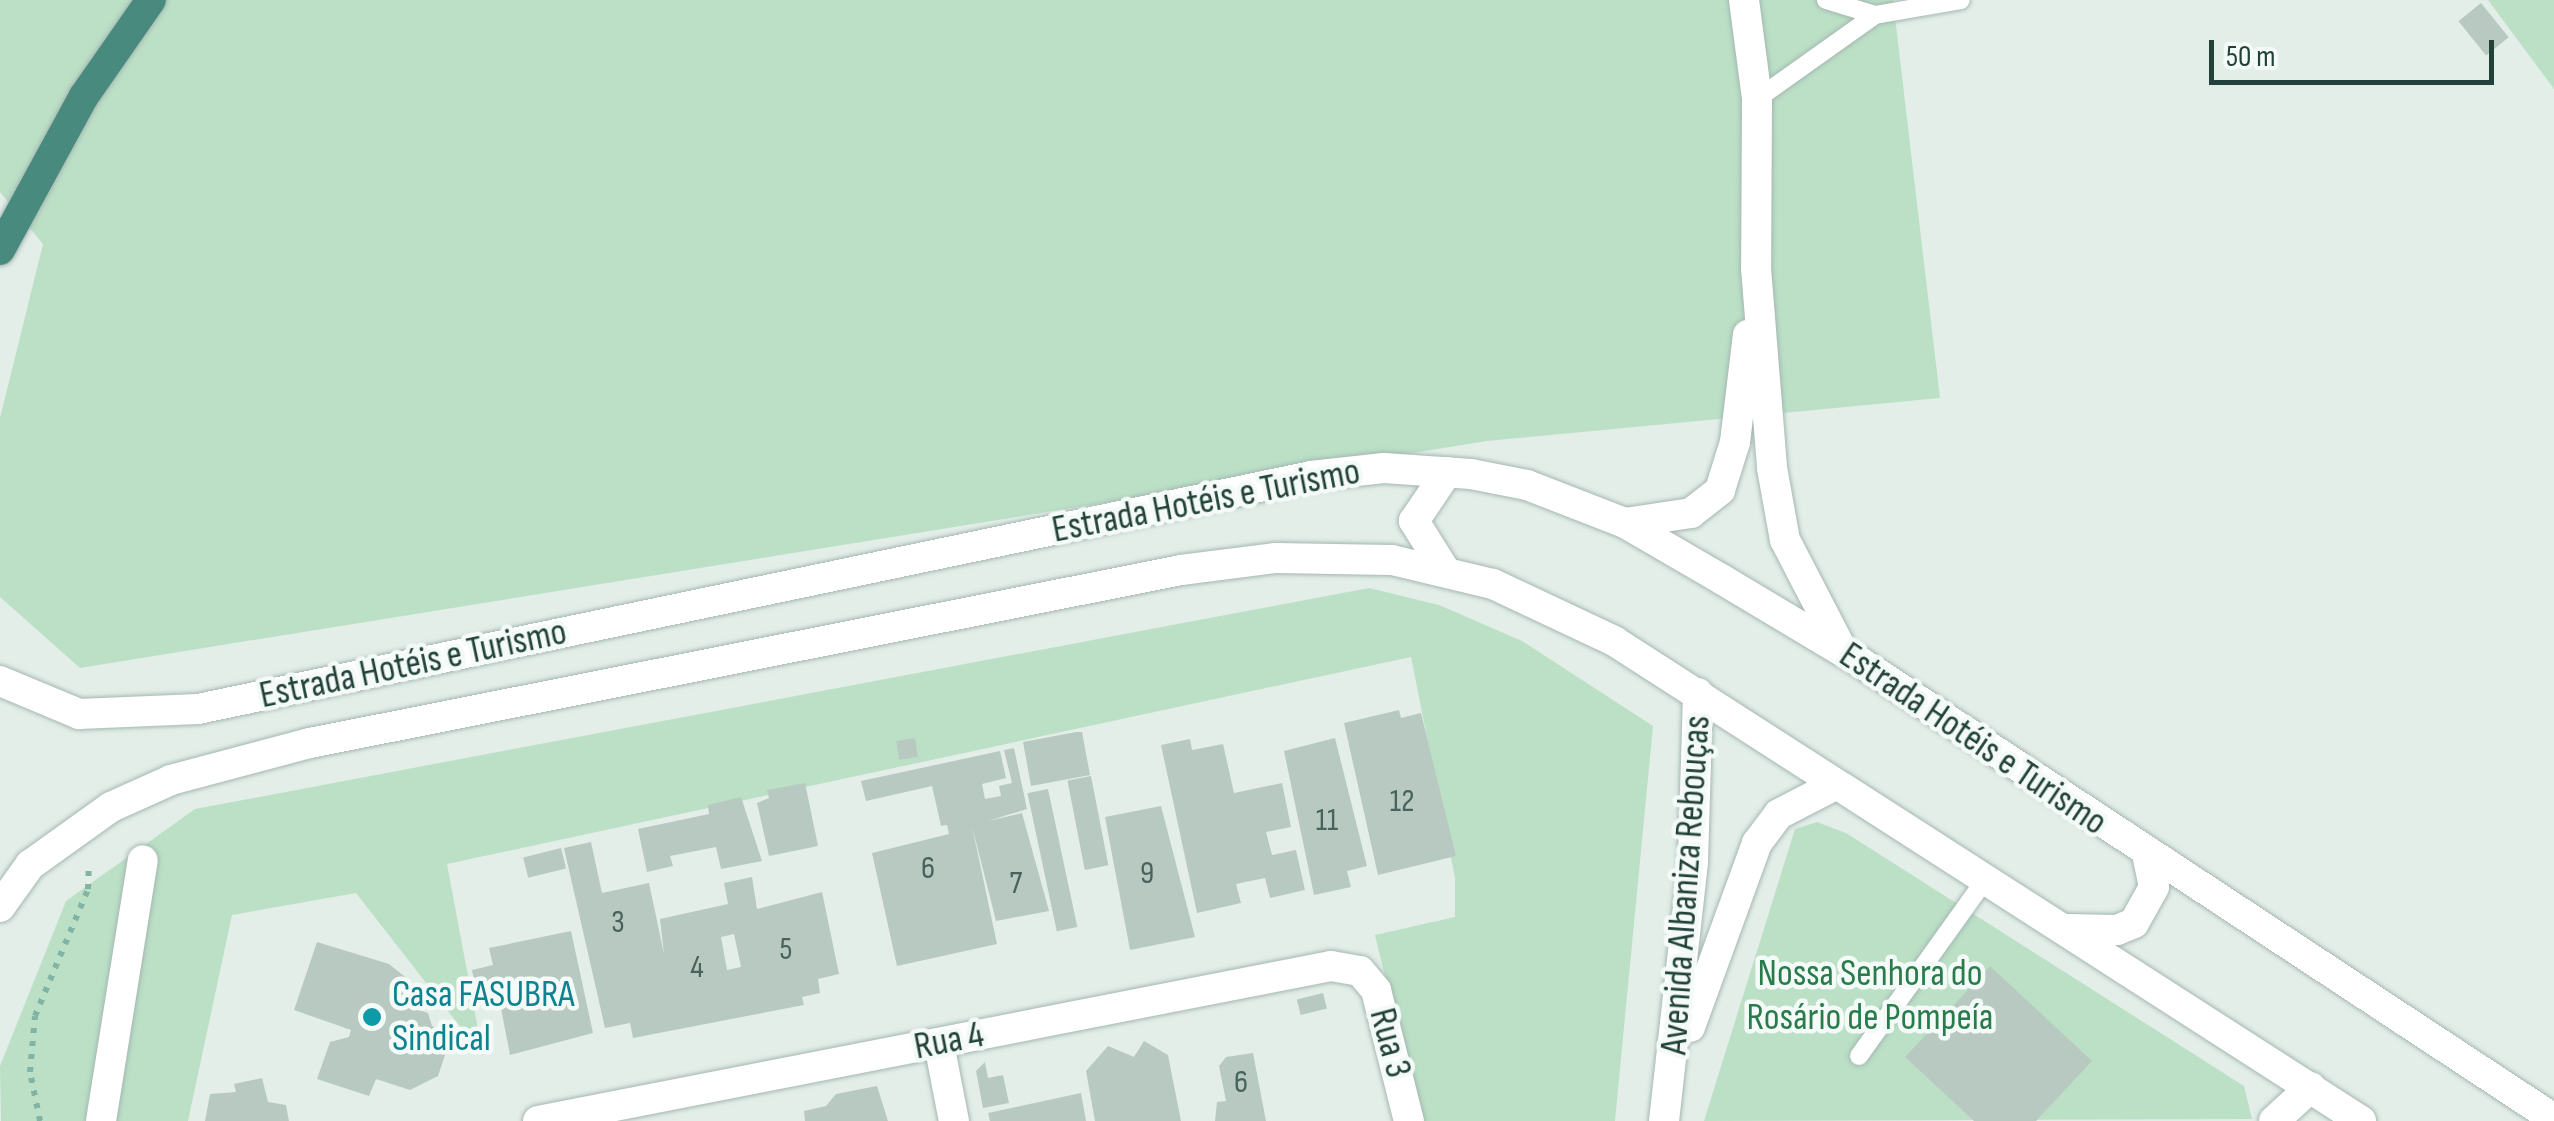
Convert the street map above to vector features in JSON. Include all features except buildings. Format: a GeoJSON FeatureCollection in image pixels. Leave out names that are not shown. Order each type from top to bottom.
{"type":"FeatureCollection","features":[{"type":"Feature","properties":{"kind":"highway"},"geometry":{"type":"LineString","coordinates":[[0,250],[84,96],[151,0]]}},
{"type":"Feature","properties":{"kind":"main road"},"geometry":{"type":"LineString","coordinates":[[1744,0],[1757,100],[1756,268],[1778,510],[1800,573],[1843,651]]}},
{"type":"Feature","properties":{"kind":"main road"},"geometry":{"type":"LineString","coordinates":[[1625,523],[1704,508],[1724,483],[1756,268]]}},
{"type":"Feature","properties":{"kind":"main road","name":"Estrada Hotéis e Turismo"},"geometry":{"type":"LineString","coordinates":[[0,681],[80,714],[198,709],[1311,476],[1384,468],[1447,472],[1527,485],[1625,523],[1843,651],[2554,1120]]}},
{"type":"Feature","properties":{"kind":"main road"},"geometry":{"type":"LineString","coordinates":[[1444,568],[1414,520],[1447,472]]}},
{"type":"Feature","properties":{"kind":"main road","name":"Estrada Hotéis e Turismo"},"geometry":{"type":"LineString","coordinates":[[0,907],[30,865],[73,830],[170,780],[310,743],[1181,570],[1337,556],[1444,568],[1578,621],[1698,693],[2361,1121]]}},
{"type":"Feature","properties":{"kind":"main road","name":"Avenida Albaniza Rebouças"},"geometry":{"type":"LineString","coordinates":[[1664,1121],[1673,1077],[1694,862],[1698,693]]}},
{"type":"Feature","properties":{"kind":"main road","name":"Avenida Albaniza Rebouças"},"geometry":{"type":"LineString","coordinates":[[1673,1077],[1757,843],[1779,814],[1835,785]]}},
{"type":"Feature","properties":{"kind":"main road"},"geometry":{"type":"LineString","coordinates":[[2064,928],[2117,930],[2134,923],[2154,887],[2147,854]]}},
{"type":"Feature","properties":{"kind":"main road"},"geometry":{"type":"LineString","coordinates":[[101,1121],[143,860]]}},
{"type":"Feature","properties":{"kind":"main road","name":"Rua 4"},"geometry":{"type":"LineString","coordinates":[[538,1121],[1316,969],[1360,971]]}},
{"type":"Feature","properties":{"kind":"main road","name":"Rua 3"},"geometry":{"type":"LineString","coordinates":[[1360,971],[1381,1005],[1409,1121]]}},
{"type":"Feature","properties":{"kind":"main road"},"geometry":{"type":"LineString","coordinates":[[939,1044],[954,1121]]}},
{"type":"Feature","properties":{"kind":"main road"},"geometry":{"type":"LineString","coordinates":[[2274,1121],[2311,1088]]}},
{"type":"Feature","properties":{"kind":"lane"},"geometry":{"type":"LineString","coordinates":[[1826,0],[1874,15]]}},
{"type":"Feature","properties":{"kind":"lane"},"geometry":{"type":"LineString","coordinates":[[1757,100],[1874,15],[1961,0]]}},
{"type":"Feature","properties":{"kind":"lane"},"geometry":{"type":"LineString","coordinates":[[1859,1056],[1986,880]]}},
{"type":"Feature","properties":{"kind":"path"},"geometry":{"type":"LineString","coordinates":[[40,1121],[30,1072],[35,1016],[88,889],[90,850],[73,830]]}},
{"type":"Feature","properties":{"kind":"green space"},"geometry":{"type":"Polygon","coordinates":[[[0,0],[1893,0],[1940,398],[1487,441],[80,668],[0,597],[0,418],[43,244],[0,192],[0,0]]]}},
{"type":"Feature","properties":{"kind":"green space"},"geometry":{"type":"Polygon","coordinates":[[[2488,0],[2554,0],[2554,89],[2488,0]]]}},
{"type":"Feature","properties":{"kind":"green space"},"geometry":{"type":"Polygon","coordinates":[[[1369,588],[1439,605],[1522,641],[1653,726],[1615,1121],[1420,1121],[1375,935],[1455,917],[1455,878],[1411,657],[447,864],[483,1056],[356,893],[232,915],[188,1121],[1,1121],[0,1066],[66,901],[195,809],[1369,588]]]}},
{"type":"Feature","properties":{"kind":"green space","name":"Nossa Senhora do Rosário de Pompeía"},"geometry":{"type":"Polygon","coordinates":[[[1817,822],[1846,833],[2244,1086],[2252,1119],[1704,1121],[1795,829],[1817,822]]]}},
{"type":"Feature","properties":{"kind":"place","name":"Casa FASUBRA Sindical"},"geometry":{"type":"Point","coordinates":[372,1017]}}]}
